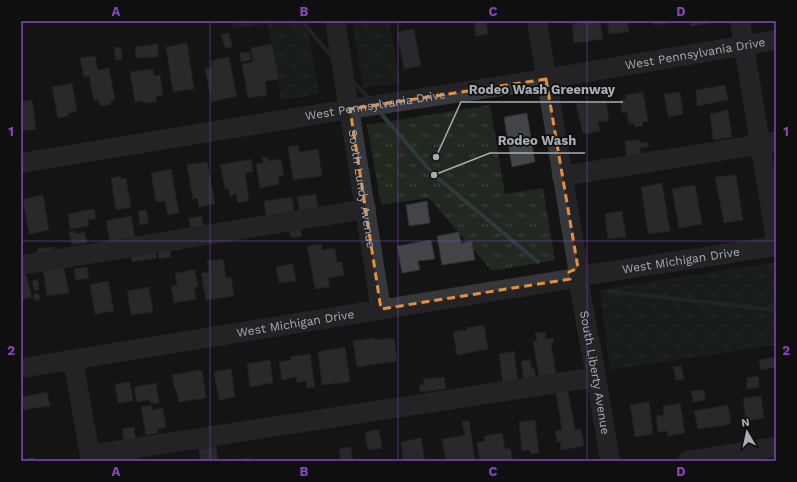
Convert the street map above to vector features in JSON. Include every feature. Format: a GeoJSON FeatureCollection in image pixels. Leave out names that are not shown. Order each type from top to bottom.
{"type":"FeatureCollection","features":[{"type":"Feature","properties":{"kind":"street","name":"South Lundy Avenue"},"geometry":{"type":"LineString","coordinates":[[335,21],[381,309]]}},
{"type":"Feature","properties":{"kind":"street","name":"South Liberty Avenue"},"geometry":{"type":"LineString","coordinates":[[537,21],[578,277],[610,461]]}},
{"type":"Feature","properties":{"kind":"street"},"geometry":{"type":"LineString","coordinates":[[740,21],[744,45],[768,143],[776,240]]}},
{"type":"Feature","properties":{"kind":"street","name":"West Pennsylvania Drive"},"geometry":{"type":"LineString","coordinates":[[21,163],[350,109],[546,79],[776,40]]}},
{"type":"Feature","properties":{"kind":"street"},"geometry":{"type":"LineString","coordinates":[[562,176],[768,143]]}},
{"type":"Feature","properties":{"kind":"street"},"geometry":{"type":"LineString","coordinates":[[21,265],[366,209]]}},
{"type":"Feature","properties":{"kind":"street","name":"West Michigan Drive"},"geometry":{"type":"LineString","coordinates":[[21,368],[776,246]]}},
{"type":"Feature","properties":{"kind":"street"},"geometry":{"type":"LineString","coordinates":[[73,360],[90,458],[596,377]]}},
{"type":"Feature","properties":{"kind":"street"},"geometry":{"type":"LineString","coordinates":[[688,461],[776,447]]}},
{"type":"Feature","properties":{"kind":"highlighted area"},"geometry":{"type":"Polygon","coordinates":[[[546,79],[578,268],[569,272],[570,279],[381,309],[350,109],[546,79]]]}},
{"type":"Feature","properties":{"kind":"green space"},"geometry":{"type":"Polygon","coordinates":[[[230,21],[306,21],[319,94],[281,100],[267,24],[232,29],[230,21]]]}},
{"type":"Feature","properties":{"kind":"green space"},"geometry":{"type":"Polygon","coordinates":[[[352,21],[389,21],[400,83],[363,88],[352,21]]]}},
{"type":"Feature","properties":{"kind":"green space"},"geometry":{"type":"Polygon","coordinates":[[[490,105],[505,194],[543,188],[555,260],[492,271],[429,198],[381,205],[367,125],[490,105]]]}},
{"type":"Feature","properties":{"kind":"green space"},"geometry":{"type":"Polygon","coordinates":[[[776,262],[776,345],[610,370],[600,290],[776,262]]]}},
{"type":"Feature","properties":{"kind":"building"},"geometry":{"type":"Polygon","coordinates":[[[474,21],[486,21],[488,34],[476,36],[474,21]]]}},
{"type":"Feature","properties":{"kind":"building"},"geometry":{"type":"Polygon","coordinates":[[[587,21],[600,21],[603,39],[574,43],[572,24],[587,21]]]}},
{"type":"Feature","properties":{"kind":"building"},"geometry":{"type":"Polygon","coordinates":[[[607,21],[627,21],[629,32],[609,34],[607,21]]]}},
{"type":"Feature","properties":{"kind":"building"},"geometry":{"type":"Polygon","coordinates":[[[654,21],[667,21],[667,23],[654,25],[654,21]]]}},
{"type":"Feature","properties":{"kind":"building"},"geometry":{"type":"Polygon","coordinates":[[[690,21],[714,21],[714,22],[691,26],[690,21]]]}},
{"type":"Feature","properties":{"kind":"building"},"geometry":{"type":"Polygon","coordinates":[[[414,29],[421,66],[404,69],[397,32],[414,29]]]}},
{"type":"Feature","properties":{"kind":"building"},"geometry":{"type":"Polygon","coordinates":[[[229,33],[232,47],[225,48],[221,34],[229,33]]]}},
{"type":"Feature","properties":{"kind":"building"},"geometry":{"type":"Polygon","coordinates":[[[187,43],[194,89],[173,92],[166,47],[187,43]]]}},
{"type":"Feature","properties":{"kind":"building"},"geometry":{"type":"Polygon","coordinates":[[[158,44],[158,57],[136,58],[135,47],[158,44]]]}},
{"type":"Feature","properties":{"kind":"building"},"geometry":{"type":"Polygon","coordinates":[[[272,44],[279,79],[265,81],[267,95],[248,98],[242,64],[253,62],[251,48],[272,44]]]}},
{"type":"Feature","properties":{"kind":"building"},"geometry":{"type":"Polygon","coordinates":[[[121,47],[122,59],[116,60],[114,48],[121,47]]]}},
{"type":"Feature","properties":{"kind":"building"},"geometry":{"type":"Polygon","coordinates":[[[250,52],[251,60],[241,62],[240,53],[250,52]]]}},
{"type":"Feature","properties":{"kind":"building"},"geometry":{"type":"Polygon","coordinates":[[[95,56],[98,70],[109,68],[115,100],[111,101],[111,104],[100,106],[99,100],[94,101],[89,76],[84,77],[80,58],[95,56]]]}},
{"type":"Feature","properties":{"kind":"building"},"geometry":{"type":"Polygon","coordinates":[[[229,57],[237,96],[212,102],[205,69],[212,67],[211,61],[229,57]]]}},
{"type":"Feature","properties":{"kind":"building"},"geometry":{"type":"Polygon","coordinates":[[[153,69],[154,76],[160,75],[163,95],[156,96],[157,102],[144,103],[143,100],[135,102],[130,72],[153,69]]]}},
{"type":"Feature","properties":{"kind":"building"},"geometry":{"type":"Polygon","coordinates":[[[72,83],[77,111],[68,113],[69,116],[58,118],[52,87],[72,83]]]}},
{"type":"Feature","properties":{"kind":"building"},"geometry":{"type":"Polygon","coordinates":[[[725,85],[728,100],[697,106],[696,90],[725,85]]]}},
{"type":"Feature","properties":{"kind":"building"},"geometry":{"type":"Polygon","coordinates":[[[643,92],[648,121],[643,122],[642,126],[635,127],[634,123],[629,124],[627,112],[622,113],[620,100],[626,99],[625,95],[643,92]]]}},
{"type":"Feature","properties":{"kind":"building"},"geometry":{"type":"Polygon","coordinates":[[[680,92],[683,114],[668,117],[664,94],[680,92]]]}},
{"type":"Feature","properties":{"kind":"building"},"geometry":{"type":"Polygon","coordinates":[[[32,100],[36,129],[21,131],[21,102],[32,100]]]}},
{"type":"Feature","properties":{"kind":"building"},"geometry":{"type":"Polygon","coordinates":[[[606,101],[609,121],[598,122],[600,131],[583,134],[576,104],[606,101]]]}},
{"type":"Feature","properties":{"kind":"building"},"geometry":{"type":"Polygon","coordinates":[[[728,110],[732,137],[713,140],[710,114],[728,110]]]}},
{"type":"Feature","properties":{"kind":"building"},"geometry":{"type":"Polygon","coordinates":[[[527,113],[535,162],[512,167],[504,117],[527,113]]]}},
{"type":"Feature","properties":{"kind":"building"},"geometry":{"type":"Polygon","coordinates":[[[640,140],[640,143],[648,142],[648,147],[640,148],[641,158],[627,159],[625,141],[640,140]]]}},
{"type":"Feature","properties":{"kind":"building"},"geometry":{"type":"Polygon","coordinates":[[[298,145],[299,152],[318,149],[322,176],[293,180],[288,147],[298,145]]]}},
{"type":"Feature","properties":{"kind":"building"},"geometry":{"type":"Polygon","coordinates":[[[262,157],[268,157],[269,161],[281,159],[284,176],[278,177],[279,184],[260,188],[256,164],[263,163],[262,157]]]}},
{"type":"Feature","properties":{"kind":"building"},"geometry":{"type":"Polygon","coordinates":[[[251,159],[253,172],[245,173],[249,201],[238,203],[236,194],[230,196],[229,189],[225,189],[220,165],[251,159]]]}},
{"type":"Feature","properties":{"kind":"building"},"geometry":{"type":"Polygon","coordinates":[[[207,162],[215,204],[199,207],[197,198],[193,199],[187,165],[207,162]]]}},
{"type":"Feature","properties":{"kind":"building"},"geometry":{"type":"Polygon","coordinates":[[[171,169],[179,213],[168,215],[165,201],[156,202],[151,173],[171,169]]]}},
{"type":"Feature","properties":{"kind":"building"},"geometry":{"type":"Polygon","coordinates":[[[736,175],[743,220],[724,223],[715,177],[736,175]]]}},
{"type":"Feature","properties":{"kind":"building"},"geometry":{"type":"Polygon","coordinates":[[[120,176],[121,179],[126,178],[131,207],[116,210],[111,178],[120,176]]]}},
{"type":"Feature","properties":{"kind":"building"},"geometry":{"type":"Polygon","coordinates":[[[662,183],[670,231],[648,234],[641,187],[662,183]]]}},
{"type":"Feature","properties":{"kind":"building"},"geometry":{"type":"Polygon","coordinates":[[[695,185],[702,224],[679,228],[672,189],[695,185]]]}},
{"type":"Feature","properties":{"kind":"building"},"geometry":{"type":"Polygon","coordinates":[[[316,194],[319,211],[300,214],[297,197],[316,194]]]}},
{"type":"Feature","properties":{"kind":"building"},"geometry":{"type":"Polygon","coordinates":[[[43,195],[49,230],[29,234],[23,199],[43,195]]]}},
{"type":"Feature","properties":{"kind":"building"},"geometry":{"type":"Polygon","coordinates":[[[292,197],[295,216],[267,221],[264,201],[292,197]]]}},
{"type":"Feature","properties":{"kind":"building"},"geometry":{"type":"Polygon","coordinates":[[[427,201],[430,223],[409,226],[406,205],[427,201]]]}},
{"type":"Feature","properties":{"kind":"building"},"geometry":{"type":"Polygon","coordinates":[[[94,209],[96,219],[88,220],[89,226],[70,229],[68,214],[94,209]]]}},
{"type":"Feature","properties":{"kind":"building"},"geometry":{"type":"Polygon","coordinates":[[[146,210],[149,223],[140,225],[138,211],[146,210]]]}},
{"type":"Feature","properties":{"kind":"building"},"geometry":{"type":"Polygon","coordinates":[[[622,211],[626,237],[608,239],[605,214],[622,211]]]}},
{"type":"Feature","properties":{"kind":"building"},"geometry":{"type":"Polygon","coordinates":[[[131,216],[135,238],[110,243],[106,221],[131,216]]]}},
{"type":"Feature","properties":{"kind":"building"},"geometry":{"type":"Polygon","coordinates":[[[202,216],[204,229],[191,232],[189,218],[202,216]]]}},
{"type":"Feature","properties":{"kind":"building"},"geometry":{"type":"Polygon","coordinates":[[[300,229],[302,236],[291,238],[289,231],[300,229]]]}},
{"type":"Feature","properties":{"kind":"building"},"geometry":{"type":"Polygon","coordinates":[[[75,231],[76,234],[85,232],[87,243],[72,245],[69,232],[75,231]]]}},
{"type":"Feature","properties":{"kind":"building"},"geometry":{"type":"Polygon","coordinates":[[[459,232],[461,243],[472,241],[475,260],[442,265],[437,236],[459,232]]]}},
{"type":"Feature","properties":{"kind":"building"},"geometry":{"type":"Polygon","coordinates":[[[431,240],[435,259],[418,261],[420,270],[402,273],[397,246],[431,240]]]}},
{"type":"Feature","properties":{"kind":"building"},"geometry":{"type":"Polygon","coordinates":[[[321,244],[322,250],[335,248],[337,262],[342,262],[344,275],[328,278],[330,287],[315,289],[307,246],[321,244]]]}},
{"type":"Feature","properties":{"kind":"building"},"geometry":{"type":"Polygon","coordinates":[[[180,245],[181,249],[170,251],[171,257],[159,259],[158,248],[180,245]]]}},
{"type":"Feature","properties":{"kind":"building"},"geometry":{"type":"Polygon","coordinates":[[[54,247],[55,254],[38,256],[37,249],[54,247]]]}},
{"type":"Feature","properties":{"kind":"building"},"geometry":{"type":"Polygon","coordinates":[[[155,250],[157,258],[132,262],[130,251],[155,250]]]}},
{"type":"Feature","properties":{"kind":"building"},"geometry":{"type":"Polygon","coordinates":[[[223,259],[226,278],[231,277],[234,296],[206,300],[201,273],[209,272],[207,261],[223,259]]]}},
{"type":"Feature","properties":{"kind":"building"},"geometry":{"type":"Polygon","coordinates":[[[293,264],[296,281],[279,283],[276,267],[293,264]]]}},
{"type":"Feature","properties":{"kind":"building"},"geometry":{"type":"Polygon","coordinates":[[[64,267],[69,293],[47,296],[43,271],[64,267]]]}},
{"type":"Feature","properties":{"kind":"building"},"geometry":{"type":"Polygon","coordinates":[[[87,267],[89,278],[76,280],[74,269],[87,267]]]}},
{"type":"Feature","properties":{"kind":"building"},"geometry":{"type":"Polygon","coordinates":[[[24,268],[32,297],[21,300],[21,269],[24,268]]]}},
{"type":"Feature","properties":{"kind":"building"},"geometry":{"type":"Polygon","coordinates":[[[195,270],[198,287],[194,287],[196,299],[174,303],[171,286],[177,285],[175,273],[195,270]]]}},
{"type":"Feature","properties":{"kind":"building"},"geometry":{"type":"Polygon","coordinates":[[[38,280],[39,290],[34,291],[32,281],[38,280]]]}},
{"type":"Feature","properties":{"kind":"building"},"geometry":{"type":"Polygon","coordinates":[[[108,281],[114,311],[95,314],[90,285],[108,281]]]}},
{"type":"Feature","properties":{"kind":"building"},"geometry":{"type":"Polygon","coordinates":[[[149,287],[153,312],[131,315],[127,291],[149,287]]]}},
{"type":"Feature","properties":{"kind":"building"},"geometry":{"type":"Polygon","coordinates":[[[35,293],[41,296],[38,301],[33,298],[35,293]]]}},
{"type":"Feature","properties":{"kind":"building"},"geometry":{"type":"Polygon","coordinates":[[[484,325],[488,349],[457,355],[453,332],[484,325]]]}},
{"type":"Feature","properties":{"kind":"building"},"geometry":{"type":"Polygon","coordinates":[[[545,332],[546,339],[553,338],[554,343],[551,343],[556,375],[539,377],[533,341],[537,341],[535,333],[545,332]]]}},
{"type":"Feature","properties":{"kind":"building"},"geometry":{"type":"Polygon","coordinates":[[[374,338],[374,340],[394,338],[397,361],[357,367],[353,341],[374,338]]]}},
{"type":"Feature","properties":{"kind":"building"},"geometry":{"type":"Polygon","coordinates":[[[345,347],[350,382],[322,385],[318,352],[345,347]]]}},
{"type":"Feature","properties":{"kind":"building"},"geometry":{"type":"Polygon","coordinates":[[[514,351],[518,382],[503,385],[499,354],[514,351]]]}},
{"type":"Feature","properties":{"kind":"building"},"geometry":{"type":"Polygon","coordinates":[[[310,354],[315,387],[307,388],[306,381],[297,383],[296,377],[282,380],[279,362],[291,360],[290,357],[310,354]]]}},
{"type":"Feature","properties":{"kind":"building"},"geometry":{"type":"Polygon","coordinates":[[[776,357],[776,367],[761,370],[759,360],[776,357]]]}},
{"type":"Feature","properties":{"kind":"building"},"geometry":{"type":"Polygon","coordinates":[[[270,360],[273,383],[250,387],[247,364],[270,360]]]}},
{"type":"Feature","properties":{"kind":"building"},"geometry":{"type":"Polygon","coordinates":[[[530,360],[532,369],[534,368],[536,378],[524,381],[521,361],[530,360]]]}},
{"type":"Feature","properties":{"kind":"building"},"geometry":{"type":"Polygon","coordinates":[[[681,366],[684,379],[676,380],[673,367],[681,366]]]}},
{"type":"Feature","properties":{"kind":"building"},"geometry":{"type":"Polygon","coordinates":[[[231,369],[235,397],[219,400],[214,372],[231,369]]]}},
{"type":"Feature","properties":{"kind":"building"},"geometry":{"type":"Polygon","coordinates":[[[202,370],[206,398],[179,402],[172,375],[202,370]]]}},
{"type":"Feature","properties":{"kind":"building"},"geometry":{"type":"Polygon","coordinates":[[[758,376],[759,387],[747,389],[747,378],[758,376]]]}},
{"type":"Feature","properties":{"kind":"building"},"geometry":{"type":"Polygon","coordinates":[[[444,377],[446,389],[420,392],[419,385],[424,384],[423,379],[444,377]]]}},
{"type":"Feature","properties":{"kind":"building"},"geometry":{"type":"Polygon","coordinates":[[[130,382],[133,401],[118,403],[115,384],[130,382]]]}},
{"type":"Feature","properties":{"kind":"building"},"geometry":{"type":"Polygon","coordinates":[[[156,383],[159,403],[151,404],[150,400],[137,402],[134,387],[156,383]]]}},
{"type":"Feature","properties":{"kind":"building"},"geometry":{"type":"Polygon","coordinates":[[[704,390],[705,400],[693,402],[691,391],[704,390]]]}},
{"type":"Feature","properties":{"kind":"building"},"geometry":{"type":"Polygon","coordinates":[[[568,391],[575,430],[581,429],[584,446],[561,450],[560,441],[557,442],[555,431],[562,430],[556,393],[568,391]]]}},
{"type":"Feature","properties":{"kind":"building"},"geometry":{"type":"Polygon","coordinates":[[[47,392],[50,406],[21,410],[21,397],[47,392]]]}},
{"type":"Feature","properties":{"kind":"building"},"geometry":{"type":"Polygon","coordinates":[[[761,396],[764,418],[746,421],[743,398],[761,396]]]}},
{"type":"Feature","properties":{"kind":"building"},"geometry":{"type":"Polygon","coordinates":[[[649,402],[653,434],[635,437],[630,405],[649,402]]]}},
{"type":"Feature","properties":{"kind":"building"},"geometry":{"type":"Polygon","coordinates":[[[680,403],[685,433],[668,436],[667,431],[658,432],[656,416],[664,415],[663,406],[680,403]]]}},
{"type":"Feature","properties":{"kind":"building"},"geometry":{"type":"Polygon","coordinates":[[[151,405],[152,410],[163,408],[166,427],[157,429],[158,433],[146,435],[141,407],[151,405]]]}},
{"type":"Feature","properties":{"kind":"building"},"geometry":{"type":"Polygon","coordinates":[[[728,405],[731,424],[698,429],[694,411],[728,405]]]}},
{"type":"Feature","properties":{"kind":"building"},"geometry":{"type":"Polygon","coordinates":[[[535,420],[539,453],[531,454],[530,450],[522,451],[519,422],[535,420]]]}},
{"type":"Feature","properties":{"kind":"building"},"geometry":{"type":"Polygon","coordinates":[[[462,421],[469,421],[475,461],[446,461],[442,439],[465,435],[462,421]]]}},
{"type":"Feature","properties":{"kind":"building"},"geometry":{"type":"Polygon","coordinates":[[[134,427],[136,441],[124,443],[122,429],[134,427]]]}},
{"type":"Feature","properties":{"kind":"building"},"geometry":{"type":"Polygon","coordinates":[[[379,430],[382,448],[368,450],[365,432],[379,430]]]}},
{"type":"Feature","properties":{"kind":"building"},"geometry":{"type":"Polygon","coordinates":[[[502,433],[505,449],[510,448],[513,460],[480,461],[477,443],[485,441],[484,436],[502,433]]]}},
{"type":"Feature","properties":{"kind":"building"},"geometry":{"type":"Polygon","coordinates":[[[421,438],[425,461],[403,461],[401,442],[421,438]]]}},
{"type":"Feature","properties":{"kind":"building"},"geometry":{"type":"Polygon","coordinates":[[[216,446],[218,461],[201,461],[199,449],[216,446]]]}},
{"type":"Feature","properties":{"kind":"building"},"geometry":{"type":"Polygon","coordinates":[[[351,447],[353,460],[360,459],[360,461],[341,461],[339,449],[351,447]]]}},
{"type":"Feature","properties":{"kind":"building"},"geometry":{"type":"Polygon","coordinates":[[[34,457],[35,461],[23,461],[23,460],[34,457]]]}},
{"type":"Feature","properties":{"kind":"building"},"geometry":{"type":"Polygon","coordinates":[[[137,458],[138,461],[122,461],[137,458]]]}},
{"type":"Feature","properties":{"kind":"building"},"geometry":{"type":"Polygon","coordinates":[[[249,458],[249,461],[231,461],[249,458]]]}},
{"type":"Feature","properties":{"kind":"waterway"},"geometry":{"type":"LineString","coordinates":[[302,21],[333,58]]}},
{"type":"Feature","properties":{"kind":"waterway"},"geometry":{"type":"LineString","coordinates":[[352,80],[370,100]]}},
{"type":"Feature","properties":{"kind":"waterway"},"geometry":{"type":"LineString","coordinates":[[378,110],[434,175],[538,262]]}},
{"type":"Feature","properties":{"kind":"waterway"},"geometry":{"type":"LineString","coordinates":[[608,291],[776,310]]}},
{"type":"Feature","properties":{"kind":"place","name":"Rodeo Wash Greenway"},"geometry":{"type":"Point","coordinates":[436,157]}},
{"type":"Feature","properties":{"kind":"place","name":"Rodeo Wash"},"geometry":{"type":"Point","coordinates":[434,175]}}]}
